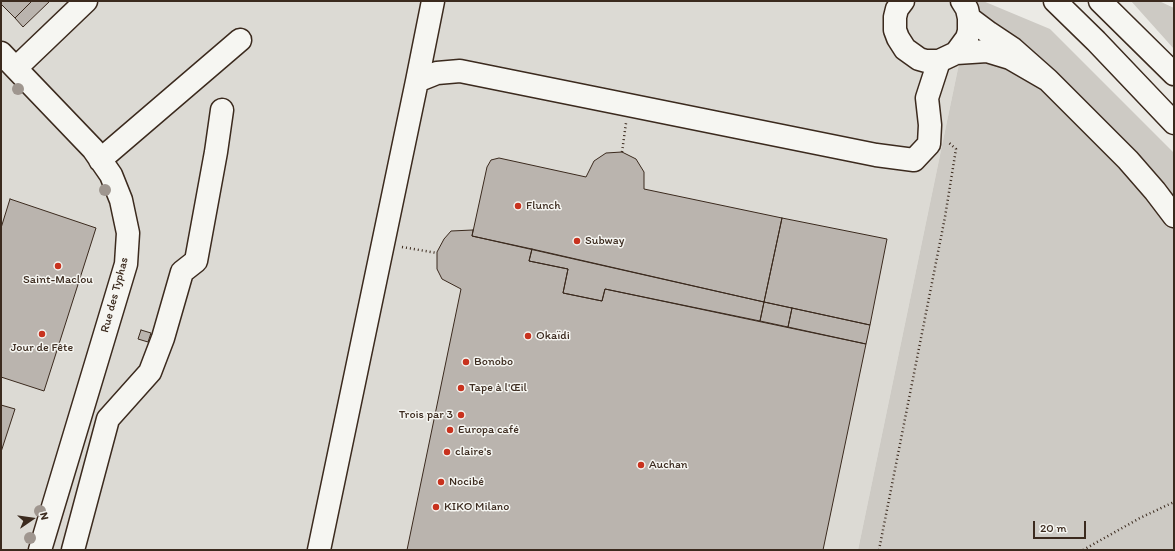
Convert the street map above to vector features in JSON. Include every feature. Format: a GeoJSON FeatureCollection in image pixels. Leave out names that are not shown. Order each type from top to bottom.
{"type":"FeatureCollection","features":[{"type":"Feature","properties":{"kind":"main road"},"geometry":{"type":"LineString","coordinates":[[16,68],[86,1]]}},
{"type":"Feature","properties":{"kind":"main road"},"geometry":{"type":"LineString","coordinates":[[319,550],[433,1]]}},
{"type":"Feature","properties":{"kind":"main road"},"geometry":{"type":"LineString","coordinates":[[903,1],[897,9],[895,17],[895,30],[905,49],[919,59],[926,61],[987,51],[1010,58],[1048,80]]}},
{"type":"Feature","properties":{"kind":"main road"},"geometry":{"type":"LineString","coordinates":[[1055,1],[1096,41],[1174,123]]}},
{"type":"Feature","properties":{"kind":"main road"},"geometry":{"type":"LineString","coordinates":[[1100,1],[1174,74]]}},
{"type":"Feature","properties":{"kind":"main road"},"geometry":{"type":"LineString","coordinates":[[417,81],[437,73],[460,71],[876,155],[914,160],[929,144],[930,125],[927,98],[948,57],[967,38],[969,31],[966,9]]}},
{"type":"Feature","properties":{"kind":"main road"},"geometry":{"type":"LineString","coordinates":[[966,9],[989,33],[1013,48],[1048,80],[1128,160],[1174,216]]}},
{"type":"Feature","properties":{"kind":"main road"},"geometry":{"type":"LineString","coordinates":[[100,160],[240,40]]}},
{"type":"Feature","properties":{"kind":"main road","name":"Rue des Typhas"},"geometry":{"type":"LineString","coordinates":[[1,53],[93,149],[111,175],[121,200],[128,233],[126,264],[40,550]]}},
{"type":"Feature","properties":{"kind":"main road"},"geometry":{"type":"LineString","coordinates":[[73,550],[108,419],[150,372],[163,338],[182,272],[196,261],[216,152],[222,110]]}},
{"type":"Feature","properties":{"kind":"path"},"geometry":{"type":"LineString","coordinates":[[622,152],[629,105]]}},
{"type":"Feature","properties":{"kind":"path"},"geometry":{"type":"LineString","coordinates":[[879,550],[945,218],[956,149],[930,125]]}},
{"type":"Feature","properties":{"kind":"path"},"geometry":{"type":"LineString","coordinates":[[383,244],[437,253]]}},
{"type":"Feature","properties":{"kind":"path"},"geometry":{"type":"LineString","coordinates":[[1083,550],[1140,518],[1174,502]]}},
{"type":"Feature","properties":{"kind":"shaded area"},"geometry":{"type":"Polygon","coordinates":[[[1,1],[972,1],[858,550],[1,550],[1,1]]]}},
{"type":"Feature","properties":{"kind":"shaded area"},"geometry":{"type":"Polygon","coordinates":[[[972,1],[983,1],[1050,29],[1174,153],[1174,550],[858,550],[972,1]]]}},
{"type":"Feature","properties":{"kind":"shaded area"},"geometry":{"type":"Polygon","coordinates":[[[1131,1],[1159,1],[1174,8],[1174,49],[1131,1]]]}},
{"type":"Feature","properties":{"kind":"building"},"geometry":{"type":"Polygon","coordinates":[[[1,1],[32,1],[15,18],[1,4],[1,1]]]}},
{"type":"Feature","properties":{"kind":"building"},"geometry":{"type":"Polygon","coordinates":[[[32,1],[50,1],[23,27],[15,18],[32,1]]]}},
{"type":"Feature","properties":{"kind":"building"},"geometry":{"type":"Polygon","coordinates":[[[622,152],[636,159],[644,172],[644,189],[782,218],[764,302],[472,236],[487,167],[491,160],[499,158],[586,177],[594,161],[606,153],[622,152]]]}},
{"type":"Feature","properties":{"kind":"building"},"geometry":{"type":"Polygon","coordinates":[[[10,199],[96,228],[44,391],[1,377],[1,228],[10,199]]]}},
{"type":"Feature","properties":{"kind":"building"},"geometry":{"type":"Polygon","coordinates":[[[782,218],[887,239],[870,325],[764,302],[782,218]]]}},
{"type":"Feature","properties":{"kind":"building"},"geometry":{"type":"Polygon","coordinates":[[[473,230],[472,236],[532,249],[529,261],[568,269],[563,293],[602,301],[605,289],[866,344],[823,550],[407,550],[461,289],[442,279],[437,269],[437,252],[444,239],[451,231],[473,230]]]}},
{"type":"Feature","properties":{"kind":"building"},"geometry":{"type":"Polygon","coordinates":[[[532,249],[764,302],[760,321],[605,289],[602,301],[563,293],[568,269],[529,261],[532,249]]]}},
{"type":"Feature","properties":{"kind":"building"},"geometry":{"type":"Polygon","coordinates":[[[764,302],[792,308],[788,327],[760,321],[764,302]]]}},
{"type":"Feature","properties":{"kind":"building"},"geometry":{"type":"Polygon","coordinates":[[[792,308],[870,325],[866,344],[788,327],[792,308]]]}},
{"type":"Feature","properties":{"kind":"building"},"geometry":{"type":"Polygon","coordinates":[[[141,330],[151,333],[148,342],[138,339],[141,330]]]}},
{"type":"Feature","properties":{"kind":"building"},"geometry":{"type":"Polygon","coordinates":[[[1,405],[15,409],[1,452],[1,405]]]}},
{"type":"Feature","properties":{"kind":"place","name":"Flunch"},"geometry":{"type":"Point","coordinates":[518,206]}},
{"type":"Feature","properties":{"kind":"place","name":"Subway"},"geometry":{"type":"Point","coordinates":[577,241]}},
{"type":"Feature","properties":{"kind":"place","name":"Saint-Maclou"},"geometry":{"type":"Point","coordinates":[58,266]}},
{"type":"Feature","properties":{"kind":"place","name":"Jour de Fête"},"geometry":{"type":"Point","coordinates":[42,334]}},
{"type":"Feature","properties":{"kind":"place","name":"Okaïdi"},"geometry":{"type":"Point","coordinates":[528,336]}},
{"type":"Feature","properties":{"kind":"place","name":"Bonobo"},"geometry":{"type":"Point","coordinates":[466,362]}},
{"type":"Feature","properties":{"kind":"place","name":"Tape à l'Œil"},"geometry":{"type":"Point","coordinates":[461,388]}},
{"type":"Feature","properties":{"kind":"place","name":"Trois par 3"},"geometry":{"type":"Point","coordinates":[461,415]}},
{"type":"Feature","properties":{"kind":"place","name":"Europa café"},"geometry":{"type":"Point","coordinates":[450,430]}},
{"type":"Feature","properties":{"kind":"place","name":"claire's"},"geometry":{"type":"Point","coordinates":[447,452]}},
{"type":"Feature","properties":{"kind":"place","name":"Auchan"},"geometry":{"type":"Point","coordinates":[641,465]}},
{"type":"Feature","properties":{"kind":"place","name":"Nocibé"},"geometry":{"type":"Point","coordinates":[441,482]}},
{"type":"Feature","properties":{"kind":"place","name":"KIKO Milano"},"geometry":{"type":"Point","coordinates":[436,507]}}]}
